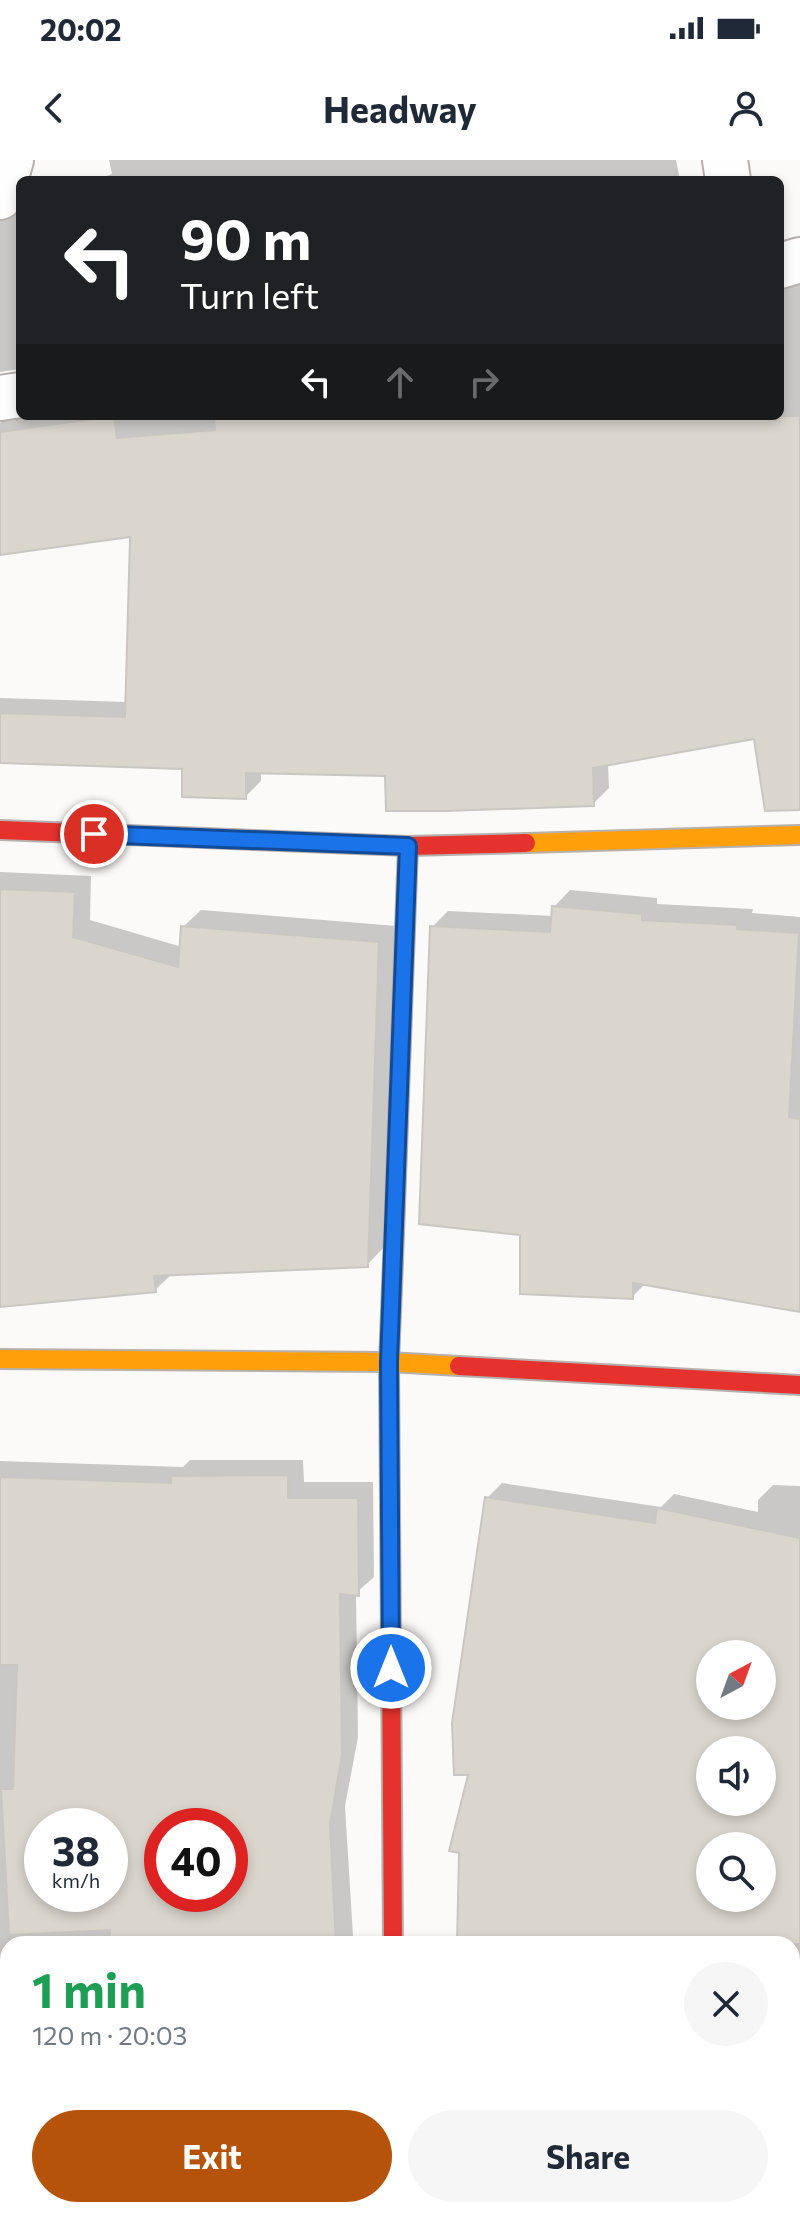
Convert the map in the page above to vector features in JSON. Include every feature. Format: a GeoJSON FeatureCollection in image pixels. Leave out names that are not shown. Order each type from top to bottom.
{"type":"FeatureCollection","features":[{"type":"Feature","properties":{"kind":"street"},"geometry":{"type":"LineString","coordinates":[[0,197],[11,160]]}},
{"type":"Feature","properties":{"kind":"street"},"geometry":{"type":"LineString","coordinates":[[0,830],[408,846],[800,835]]}},
{"type":"Feature","properties":{"kind":"street"},"geometry":{"type":"LineString","coordinates":[[393,1936],[389,1362],[408,846]]}},
{"type":"Feature","properties":{"kind":"street"},"geometry":{"type":"LineString","coordinates":[[0,1359],[389,1362],[800,1385]]}},
{"type":"Feature","properties":{"kind":"building"},"geometry":{"type":"Polygon","coordinates":[[[784,416],[800,416],[800,810],[765,811],[754,739],[593,768],[594,806],[447,811],[386,811],[385,776],[246,773],[246,799],[182,797],[182,769],[0,763],[0,713],[125,717],[130,537],[0,555],[0,432],[86,420],[115,420],[117,438],[215,430],[214,420],[784,420],[784,416]]]}},
{"type":"Feature","properties":{"kind":"building"},"geometry":{"type":"Polygon","coordinates":[[[0,889],[75,892],[73,937],[178,967],[181,926],[379,942],[368,1267],[154,1276],[156,1292],[0,1307],[0,889]]]}},
{"type":"Feature","properties":{"kind":"building"},"geometry":{"type":"Polygon","coordinates":[[[552,906],[642,914],[642,920],[737,925],[737,929],[799,933],[789,1117],[800,1119],[800,1312],[633,1283],[633,1299],[520,1294],[520,1235],[419,1224],[430,926],[550,932],[552,906]]]}},
{"type":"Feature","properties":{"kind":"building"},"geometry":{"type":"Polygon","coordinates":[[[288,1475],[288,1498],[358,1498],[359,1596],[340,1594],[342,1755],[330,1824],[336,1936],[110,1936],[110,1930],[9,1935],[1,1789],[13,1789],[17,1665],[0,1665],[0,1477],[171,1483],[171,1476],[288,1475]]]}},
{"type":"Feature","properties":{"kind":"building"},"geometry":{"type":"Polygon","coordinates":[[[485,1497],[655,1523],[657,1508],[800,1538],[800,1936],[457,1936],[459,1853],[449,1851],[468,1775],[454,1775],[452,1723],[485,1497]]]}},
{"type":"Feature","properties":{"kind":"traffic: fast"},"geometry":{"type":"LineString","coordinates":[[393,1261],[408,846]]}},
{"type":"Feature","properties":{"kind":"traffic: slow"},"geometry":{"type":"LineString","coordinates":[[526,843],[800,835]]}},
{"type":"Feature","properties":{"kind":"traffic: slow"},"geometry":{"type":"LineString","coordinates":[[0,1359],[389,1362],[459,1366]]}},
{"type":"Feature","properties":{"kind":"traffic: jam"},"geometry":{"type":"LineString","coordinates":[[0,830],[408,846],[526,843]]}},
{"type":"Feature","properties":{"kind":"traffic: jam"},"geometry":{"type":"LineString","coordinates":[[393,1261],[389,1362],[393,1936]]}},
{"type":"Feature","properties":{"kind":"traffic: jam"},"geometry":{"type":"LineString","coordinates":[[459,1366],[800,1385]]}},
{"type":"Feature","properties":{"kind":"route"},"geometry":{"type":"LineString","coordinates":[[94,834],[408,846],[389,1362],[391,1668]]}}]}
